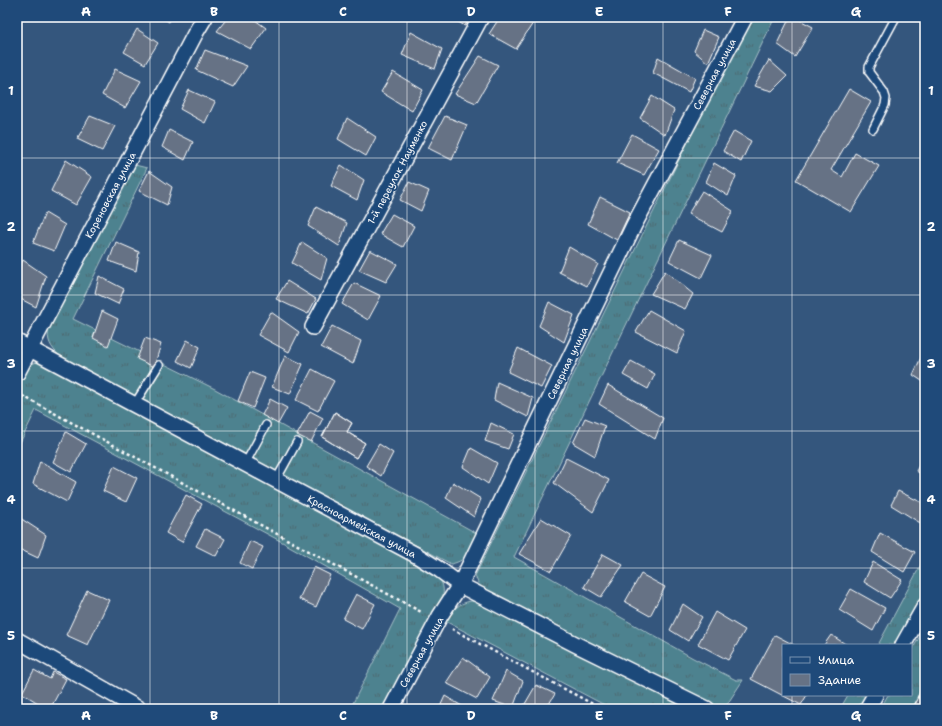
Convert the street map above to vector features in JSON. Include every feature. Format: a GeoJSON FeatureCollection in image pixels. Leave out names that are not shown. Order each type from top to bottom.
{"type":"FeatureCollection","features":[{"type":"Feature","properties":{"kind":"street","name":"Кореновская улица"},"geometry":{"type":"LineString","coordinates":[[17,373],[23,345],[205,17]]}},
{"type":"Feature","properties":{"kind":"street","name":"1-й переулок Науменко"},"geometry":{"type":"LineString","coordinates":[[313,327],[481,17]]}},
{"type":"Feature","properties":{"kind":"street","name":"Северная улица"},"geometry":{"type":"LineString","coordinates":[[391,709],[437,621],[460,585],[634,225],[744,17]]}},
{"type":"Feature","properties":{"kind":"street","name":"Красноармейская улица"},"geometry":{"type":"LineString","coordinates":[[23,345],[416,555],[460,585],[690,705],[706,709]]}},
{"type":"Feature","properties":{"kind":"street"},"geometry":{"type":"LineString","coordinates":[[904,644],[925,606]]}},
{"type":"Feature","properties":{"kind":"street"},"geometry":{"type":"LineString","coordinates":[[17,640],[139,709]]}},
{"type":"Feature","properties":{"kind":"street"},"geometry":{"type":"LineString","coordinates":[[867,709],[874,696]]}},
{"type":"Feature","properties":{"kind":"lane"},"geometry":{"type":"LineString","coordinates":[[873,130],[885,105],[886,98],[884,92],[869,72],[869,67],[896,17]]}},
{"type":"Feature","properties":{"kind":"lane"},"geometry":{"type":"LineString","coordinates":[[134,405],[159,365]]}},
{"type":"Feature","properties":{"kind":"lane"},"geometry":{"type":"LineString","coordinates":[[245,464],[266,425]]}},
{"type":"Feature","properties":{"kind":"lane"},"geometry":{"type":"LineString","coordinates":[[276,480],[297,442]]}},
{"type":"Feature","properties":{"kind":"path"},"geometry":{"type":"LineString","coordinates":[[17,393],[602,709]]}},
{"type":"Feature","properties":{"kind":"path"},"geometry":{"type":"LineString","coordinates":[[912,709],[925,684]]}},
{"type":"Feature","properties":{"kind":"green space"},"geometry":{"type":"Polygon","coordinates":[[[749,17],[775,17],[514,557],[693,658],[736,680],[743,680],[726,706],[714,708],[484,590],[479,585],[475,576],[749,17]]]}},
{"type":"Feature","properties":{"kind":"green space"},"geometry":{"type":"Polygon","coordinates":[[[135,165],[147,168],[73,319],[215,389],[478,534],[466,557],[451,564],[240,451],[116,388],[60,356],[54,350],[50,344],[48,336],[49,328],[131,167],[135,165]]]}},
{"type":"Feature","properties":{"kind":"green space"},"geometry":{"type":"Polygon","coordinates":[[[40,361],[436,574],[443,586],[442,600],[386,709],[350,709],[400,609],[284,543],[36,410],[17,449],[17,390],[29,366],[40,361]]]}},
{"type":"Feature","properties":{"kind":"green space"},"geometry":{"type":"Polygon","coordinates":[[[925,557],[925,600],[900,644],[879,644],[925,557]]]}},
{"type":"Feature","properties":{"kind":"green space"},"geometry":{"type":"Polygon","coordinates":[[[471,601],[479,602],[500,611],[677,704],[681,707],[680,709],[612,709],[445,621],[456,608],[463,603],[471,601]]]}},
{"type":"Feature","properties":{"kind":"green space"},"geometry":{"type":"Polygon","coordinates":[[[925,627],[925,693],[915,709],[880,709],[887,696],[912,696],[912,650],[925,627]]]}},
{"type":"Feature","properties":{"kind":"green space"},"geometry":{"type":"Polygon","coordinates":[[[847,696],[870,696],[863,709],[840,709],[847,696]]]}},
{"type":"Feature","properties":{"kind":"building"},"geometry":{"type":"Polygon","coordinates":[[[161,17],[173,17],[169,22],[161,17]]]}},
{"type":"Feature","properties":{"kind":"building"},"geometry":{"type":"Polygon","coordinates":[[[228,17],[251,17],[266,28],[251,49],[217,31],[228,17]]]}},
{"type":"Feature","properties":{"kind":"building"},"geometry":{"type":"Polygon","coordinates":[[[450,17],[470,17],[465,26],[450,17]]]}},
{"type":"Feature","properties":{"kind":"building"},"geometry":{"type":"Polygon","coordinates":[[[500,17],[537,17],[516,49],[489,34],[500,17]]]}},
{"type":"Feature","properties":{"kind":"building"},"geometry":{"type":"Polygon","coordinates":[[[790,17],[794,17],[813,27],[795,57],[777,44],[790,17]]]}},
{"type":"Feature","properties":{"kind":"building"},"geometry":{"type":"Polygon","coordinates":[[[137,29],[158,43],[145,64],[124,52],[137,29]]]}},
{"type":"Feature","properties":{"kind":"building"},"geometry":{"type":"Polygon","coordinates":[[[703,30],[719,37],[708,63],[694,51],[703,30]]]}},
{"type":"Feature","properties":{"kind":"building"},"geometry":{"type":"Polygon","coordinates":[[[411,32],[442,49],[435,69],[402,55],[411,32]]]}},
{"type":"Feature","properties":{"kind":"building"},"geometry":{"type":"Polygon","coordinates":[[[205,50],[247,66],[233,87],[196,70],[205,50]]]}},
{"type":"Feature","properties":{"kind":"building"},"geometry":{"type":"Polygon","coordinates":[[[480,56],[498,65],[476,103],[455,94],[480,56]]]}},
{"type":"Feature","properties":{"kind":"building"},"geometry":{"type":"Polygon","coordinates":[[[658,57],[695,78],[689,92],[653,73],[658,57]]]}},
{"type":"Feature","properties":{"kind":"building"},"geometry":{"type":"Polygon","coordinates":[[[769,60],[787,76],[772,91],[754,86],[769,60]]]}},
{"type":"Feature","properties":{"kind":"building"},"geometry":{"type":"Polygon","coordinates":[[[115,69],[141,81],[125,108],[102,95],[115,69]]]}},
{"type":"Feature","properties":{"kind":"building"},"geometry":{"type":"Polygon","coordinates":[[[393,72],[423,90],[412,111],[381,92],[393,72]]]}},
{"type":"Feature","properties":{"kind":"building"},"geometry":{"type":"Polygon","coordinates":[[[849,89],[871,102],[831,170],[842,177],[855,153],[879,166],[851,212],[796,180],[849,89]]]}},
{"type":"Feature","properties":{"kind":"building"},"geometry":{"type":"Polygon","coordinates":[[[189,90],[215,102],[205,123],[180,109],[189,90]]]}},
{"type":"Feature","properties":{"kind":"building"},"geometry":{"type":"Polygon","coordinates":[[[652,96],[674,110],[665,135],[640,118],[652,96]]]}},
{"type":"Feature","properties":{"kind":"building"},"geometry":{"type":"Polygon","coordinates":[[[90,116],[115,126],[102,151],[77,139],[90,116]]]}},
{"type":"Feature","properties":{"kind":"building"},"geometry":{"type":"Polygon","coordinates":[[[445,116],[467,125],[452,160],[428,148],[445,116]]]}},
{"type":"Feature","properties":{"kind":"building"},"geometry":{"type":"Polygon","coordinates":[[[347,118],[376,137],[366,156],[338,139],[347,118]]]}},
{"type":"Feature","properties":{"kind":"building"},"geometry":{"type":"Polygon","coordinates":[[[169,130],[193,142],[185,160],[162,147],[169,130]]]}},
{"type":"Feature","properties":{"kind":"building"},"geometry":{"type":"Polygon","coordinates":[[[734,131],[751,141],[741,162],[723,151],[734,131]]]}},
{"type":"Feature","properties":{"kind":"building"},"geometry":{"type":"Polygon","coordinates":[[[632,134],[659,149],[644,175],[617,163],[632,134]]]}},
{"type":"Feature","properties":{"kind":"building"},"geometry":{"type":"Polygon","coordinates":[[[66,160],[92,177],[76,205],[51,191],[66,160]]]}},
{"type":"Feature","properties":{"kind":"building"},"geometry":{"type":"Polygon","coordinates":[[[714,163],[736,176],[728,196],[706,182],[714,163]]]}},
{"type":"Feature","properties":{"kind":"building"},"geometry":{"type":"Polygon","coordinates":[[[341,165],[364,180],[357,200],[331,186],[341,165]]]}},
{"type":"Feature","properties":{"kind":"building"},"geometry":{"type":"Polygon","coordinates":[[[149,171],[172,187],[167,205],[139,191],[149,171]]]}},
{"type":"Feature","properties":{"kind":"building"},"geometry":{"type":"Polygon","coordinates":[[[409,182],[429,191],[421,211],[400,200],[409,182]]]}},
{"type":"Feature","properties":{"kind":"building"},"geometry":{"type":"Polygon","coordinates":[[[702,191],[733,211],[722,232],[688,214],[702,191]]]}},
{"type":"Feature","properties":{"kind":"building"},"geometry":{"type":"Polygon","coordinates":[[[600,197],[630,212],[617,240],[588,224],[600,197]]]}},
{"type":"Feature","properties":{"kind":"building"},"geometry":{"type":"Polygon","coordinates":[[[316,207],[347,223],[339,246],[308,226],[316,207]]]}},
{"type":"Feature","properties":{"kind":"building"},"geometry":{"type":"Polygon","coordinates":[[[45,213],[65,225],[54,251],[33,243],[45,213]]]}},
{"type":"Feature","properties":{"kind":"building"},"geometry":{"type":"Polygon","coordinates":[[[392,214],[414,226],[403,247],[380,234],[392,214]]]}},
{"type":"Feature","properties":{"kind":"building"},"geometry":{"type":"Polygon","coordinates":[[[679,240],[712,255],[701,278],[669,261],[679,240]]]}},
{"type":"Feature","properties":{"kind":"building"},"geometry":{"type":"Polygon","coordinates":[[[116,242],[139,252],[136,271],[109,261],[116,242]]]}},
{"type":"Feature","properties":{"kind":"building"},"geometry":{"type":"Polygon","coordinates":[[[302,242],[327,258],[321,280],[292,263],[302,242]]]}},
{"type":"Feature","properties":{"kind":"building"},"geometry":{"type":"Polygon","coordinates":[[[569,247],[598,264],[587,286],[559,272],[569,247]]]}},
{"type":"Feature","properties":{"kind":"building"},"geometry":{"type":"Polygon","coordinates":[[[370,250],[397,264],[386,282],[359,270],[370,250]]]}},
{"type":"Feature","properties":{"kind":"building"},"geometry":{"type":"Polygon","coordinates":[[[23,260],[46,276],[36,307],[17,297],[17,272],[23,260]]]}},
{"type":"Feature","properties":{"kind":"building"},"geometry":{"type":"Polygon","coordinates":[[[665,271],[693,294],[685,309],[651,294],[665,271]]]}},
{"type":"Feature","properties":{"kind":"building"},"geometry":{"type":"Polygon","coordinates":[[[99,276],[124,289],[118,304],[95,293],[99,276]]]}},
{"type":"Feature","properties":{"kind":"building"},"geometry":{"type":"Polygon","coordinates":[[[287,281],[316,299],[308,314],[276,299],[287,281]]]}},
{"type":"Feature","properties":{"kind":"building"},"geometry":{"type":"Polygon","coordinates":[[[354,283],[381,296],[368,320],[342,304],[354,283]]]}},
{"type":"Feature","properties":{"kind":"building"},"geometry":{"type":"Polygon","coordinates":[[[549,302],[574,315],[564,342],[539,326],[549,302]]]}},
{"type":"Feature","properties":{"kind":"building"},"geometry":{"type":"Polygon","coordinates":[[[649,310],[686,331],[677,353],[636,332],[649,310]]]}},
{"type":"Feature","properties":{"kind":"building"},"geometry":{"type":"Polygon","coordinates":[[[102,311],[118,319],[108,346],[93,338],[102,311]]]}},
{"type":"Feature","properties":{"kind":"building"},"geometry":{"type":"Polygon","coordinates":[[[271,312],[299,332],[289,352],[258,335],[271,312]]]}},
{"type":"Feature","properties":{"kind":"building"},"geometry":{"type":"Polygon","coordinates":[[[332,326],[361,341],[353,364],[321,347],[332,326]]]}},
{"type":"Feature","properties":{"kind":"building"},"geometry":{"type":"Polygon","coordinates":[[[145,338],[161,344],[154,367],[137,359],[145,338]]]}},
{"type":"Feature","properties":{"kind":"building"},"geometry":{"type":"Polygon","coordinates":[[[187,340],[200,347],[191,368],[177,361],[187,340]]]}},
{"type":"Feature","properties":{"kind":"building"},"geometry":{"type":"Polygon","coordinates":[[[518,348],[552,366],[541,388],[508,372],[518,348]]]}},
{"type":"Feature","properties":{"kind":"building"},"geometry":{"type":"Polygon","coordinates":[[[924,351],[925,352],[925,383],[913,375],[924,351]]]}},
{"type":"Feature","properties":{"kind":"building"},"geometry":{"type":"Polygon","coordinates":[[[285,356],[303,364],[290,394],[272,387],[285,356]]]}},
{"type":"Feature","properties":{"kind":"building"},"geometry":{"type":"Polygon","coordinates":[[[631,361],[655,374],[648,389],[623,375],[631,361]]]}},
{"type":"Feature","properties":{"kind":"building"},"geometry":{"type":"Polygon","coordinates":[[[312,369],[334,381],[318,411],[296,400],[312,369]]]}},
{"type":"Feature","properties":{"kind":"building"},"geometry":{"type":"Polygon","coordinates":[[[250,372],[265,378],[253,408],[238,401],[250,372]]]}},
{"type":"Feature","properties":{"kind":"building"},"geometry":{"type":"Polygon","coordinates":[[[497,382],[533,398],[528,417],[494,400],[497,382]]]}},
{"type":"Feature","properties":{"kind":"building"},"geometry":{"type":"Polygon","coordinates":[[[608,385],[663,418],[655,439],[599,404],[608,385]]]}},
{"type":"Feature","properties":{"kind":"building"},"geometry":{"type":"Polygon","coordinates":[[[270,399],[287,408],[278,424],[262,415],[270,399]]]}},
{"type":"Feature","properties":{"kind":"building"},"geometry":{"type":"Polygon","coordinates":[[[310,411],[323,418],[311,442],[297,435],[310,411]]]}},
{"type":"Feature","properties":{"kind":"building"},"geometry":{"type":"Polygon","coordinates":[[[335,412],[352,423],[347,432],[365,443],[356,458],[322,437],[335,412]]]}},
{"type":"Feature","properties":{"kind":"building"},"geometry":{"type":"Polygon","coordinates":[[[335,412],[352,423],[347,432],[365,443],[356,458],[322,437],[335,412]]]}},
{"type":"Feature","properties":{"kind":"building"},"geometry":{"type":"Polygon","coordinates":[[[585,418],[605,426],[595,456],[573,443],[585,418]]]}},
{"type":"Feature","properties":{"kind":"building"},"geometry":{"type":"Polygon","coordinates":[[[491,423],[514,434],[508,449],[485,441],[491,423]]]}},
{"type":"Feature","properties":{"kind":"building"},"geometry":{"type":"Polygon","coordinates":[[[66,432],[86,444],[71,472],[53,462],[66,432]]]}},
{"type":"Feature","properties":{"kind":"building"},"geometry":{"type":"Polygon","coordinates":[[[379,444],[393,453],[381,476],[366,466],[379,444]]]}},
{"type":"Feature","properties":{"kind":"building"},"geometry":{"type":"Polygon","coordinates":[[[471,448],[497,463],[488,484],[463,467],[471,448]]]}},
{"type":"Feature","properties":{"kind":"building"},"geometry":{"type":"Polygon","coordinates":[[[925,454],[925,476],[916,471],[925,454]]]}},
{"type":"Feature","properties":{"kind":"building"},"geometry":{"type":"Polygon","coordinates":[[[566,458],[609,480],[593,512],[554,483],[566,458]]]}},
{"type":"Feature","properties":{"kind":"building"},"geometry":{"type":"Polygon","coordinates":[[[40,461],[76,482],[67,502],[33,484],[40,461]]]}},
{"type":"Feature","properties":{"kind":"building"},"geometry":{"type":"Polygon","coordinates":[[[114,466],[137,478],[126,502],[103,491],[114,466]]]}},
{"type":"Feature","properties":{"kind":"building"},"geometry":{"type":"Polygon","coordinates":[[[453,482],[481,499],[474,517],[446,498],[453,482]]]}},
{"type":"Feature","properties":{"kind":"building"},"geometry":{"type":"Polygon","coordinates":[[[898,491],[925,504],[925,517],[922,524],[891,505],[898,491]]]}},
{"type":"Feature","properties":{"kind":"building"},"geometry":{"type":"Polygon","coordinates":[[[186,495],[202,504],[182,542],[166,533],[186,495]]]}},
{"type":"Feature","properties":{"kind":"building"},"geometry":{"type":"Polygon","coordinates":[[[17,516],[46,535],[38,558],[17,548],[17,516]]]}},
{"type":"Feature","properties":{"kind":"building"},"geometry":{"type":"Polygon","coordinates":[[[541,518],[571,536],[551,571],[519,554],[541,518]]]}},
{"type":"Feature","properties":{"kind":"building"},"geometry":{"type":"Polygon","coordinates":[[[205,529],[225,539],[216,556],[196,546],[205,529]]]}},
{"type":"Feature","properties":{"kind":"building"},"geometry":{"type":"Polygon","coordinates":[[[880,533],[915,552],[904,572],[872,552],[880,533]]]}},
{"type":"Feature","properties":{"kind":"building"},"geometry":{"type":"Polygon","coordinates":[[[250,541],[263,547],[252,569],[240,563],[250,541]]]}},
{"type":"Feature","properties":{"kind":"building"},"geometry":{"type":"Polygon","coordinates":[[[603,554],[623,565],[601,597],[584,587],[603,554]]]}},
{"type":"Feature","properties":{"kind":"building"},"geometry":{"type":"Polygon","coordinates":[[[873,562],[902,580],[890,598],[864,582],[873,562]]]}},
{"type":"Feature","properties":{"kind":"building"},"geometry":{"type":"Polygon","coordinates":[[[314,567],[330,575],[316,607],[299,599],[314,567]]]}},
{"type":"Feature","properties":{"kind":"building"},"geometry":{"type":"Polygon","coordinates":[[[641,574],[665,587],[650,616],[625,602],[641,574]]]}},
{"type":"Feature","properties":{"kind":"building"},"geometry":{"type":"Polygon","coordinates":[[[851,589],[885,608],[873,631],[839,610],[851,589]]]}},
{"type":"Feature","properties":{"kind":"building"},"geometry":{"type":"Polygon","coordinates":[[[87,590],[109,600],[88,645],[66,635],[87,590]]]}},
{"type":"Feature","properties":{"kind":"building"},"geometry":{"type":"Polygon","coordinates":[[[356,594],[375,604],[362,629],[343,619],[356,594]]]}},
{"type":"Feature","properties":{"kind":"building"},"geometry":{"type":"Polygon","coordinates":[[[683,604],[702,617],[688,641],[670,630],[683,604]]]}},
{"type":"Feature","properties":{"kind":"building"},"geometry":{"type":"Polygon","coordinates":[[[715,612],[745,630],[728,660],[698,644],[715,612]]]}},
{"type":"Feature","properties":{"kind":"building"},"geometry":{"type":"Polygon","coordinates":[[[775,635],[792,644],[782,644],[782,695],[751,679],[775,635]]]}},
{"type":"Feature","properties":{"kind":"building"},"geometry":{"type":"Polygon","coordinates":[[[831,635],[845,644],[825,644],[831,635]]]}},
{"type":"Feature","properties":{"kind":"building"},"geometry":{"type":"Polygon","coordinates":[[[463,657],[490,677],[477,699],[446,683],[463,657]]]}},
{"type":"Feature","properties":{"kind":"building"},"geometry":{"type":"Polygon","coordinates":[[[34,670],[50,679],[53,672],[66,679],[50,709],[35,709],[38,703],[22,693],[34,670]]]}},
{"type":"Feature","properties":{"kind":"building"},"geometry":{"type":"Polygon","coordinates":[[[506,671],[523,681],[513,708],[493,701],[506,671]]]}},
{"type":"Feature","properties":{"kind":"building"},"geometry":{"type":"Polygon","coordinates":[[[924,681],[925,709],[913,709],[924,681]]]}},
{"type":"Feature","properties":{"kind":"building"},"geometry":{"type":"Polygon","coordinates":[[[536,685],[555,694],[546,709],[522,709],[536,685]]]}},
{"type":"Feature","properties":{"kind":"building"},"geometry":{"type":"Polygon","coordinates":[[[445,696],[467,709],[439,709],[445,696]]]}},
{"type":"Feature","properties":{"kind":"building"},"geometry":{"type":"Polygon","coordinates":[[[784,696],[806,696],[801,705],[784,696]]]}}]}
